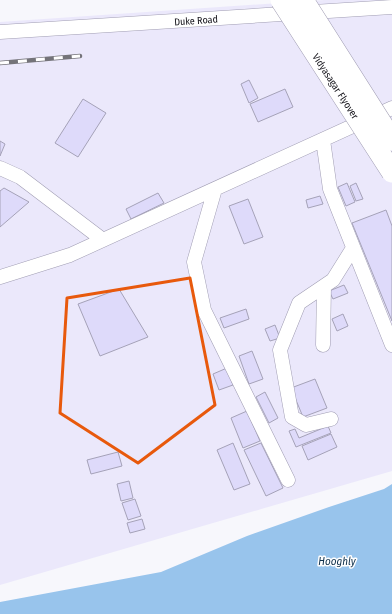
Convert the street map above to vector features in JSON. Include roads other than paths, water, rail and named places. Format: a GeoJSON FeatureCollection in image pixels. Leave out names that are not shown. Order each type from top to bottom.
{"type":"FeatureCollection","features":[{"type":"Feature","properties":{"kind":"highway","name":"Vidyasagar Flyover"},"geometry":{"type":"LineString","coordinates":[[281,0],[392,172]]}},
{"type":"Feature","properties":{"kind":"highway","name":"Vidyasagar Flyover"},"geometry":{"type":"LineString","coordinates":[[303,0],[392,140]]}},
{"type":"Feature","properties":{"kind":"street","name":"Duke Road"},"geometry":{"type":"LineString","coordinates":[[0,32],[392,7]]}},
{"type":"Feature","properties":{"kind":"street"},"geometry":{"type":"LineString","coordinates":[[0,277],[70,255],[392,108]]}},
{"type":"Feature","properties":{"kind":"street"},"geometry":{"type":"LineString","coordinates":[[323,140],[330,188],[392,345]]}},
{"type":"Feature","properties":{"kind":"street"},"geometry":{"type":"LineString","coordinates":[[0,168],[20,177],[103,240]]}},
{"type":"Feature","properties":{"kind":"street"},"geometry":{"type":"LineString","coordinates":[[215,189],[194,262],[204,310],[288,480]]}},
{"type":"Feature","properties":{"kind":"street"},"geometry":{"type":"LineString","coordinates":[[331,419],[306,425],[292,418],[280,350],[299,303],[333,280],[353,248]]}},
{"type":"Feature","properties":{"kind":"street"},"geometry":{"type":"LineString","coordinates":[[323,345],[324,286]]}},
{"type":"Feature","properties":{"kind":"water","name":"Hooghly"},"geometry":{"type":"Polygon","coordinates":[[[392,484],[392,614],[0,614],[0,602],[161,572],[247,536],[384,489],[392,484]]]}},
{"type":"Feature","properties":{"kind":"railway"},"geometry":{"type":"LineString","coordinates":[[0,63],[80,56]]}}]}
